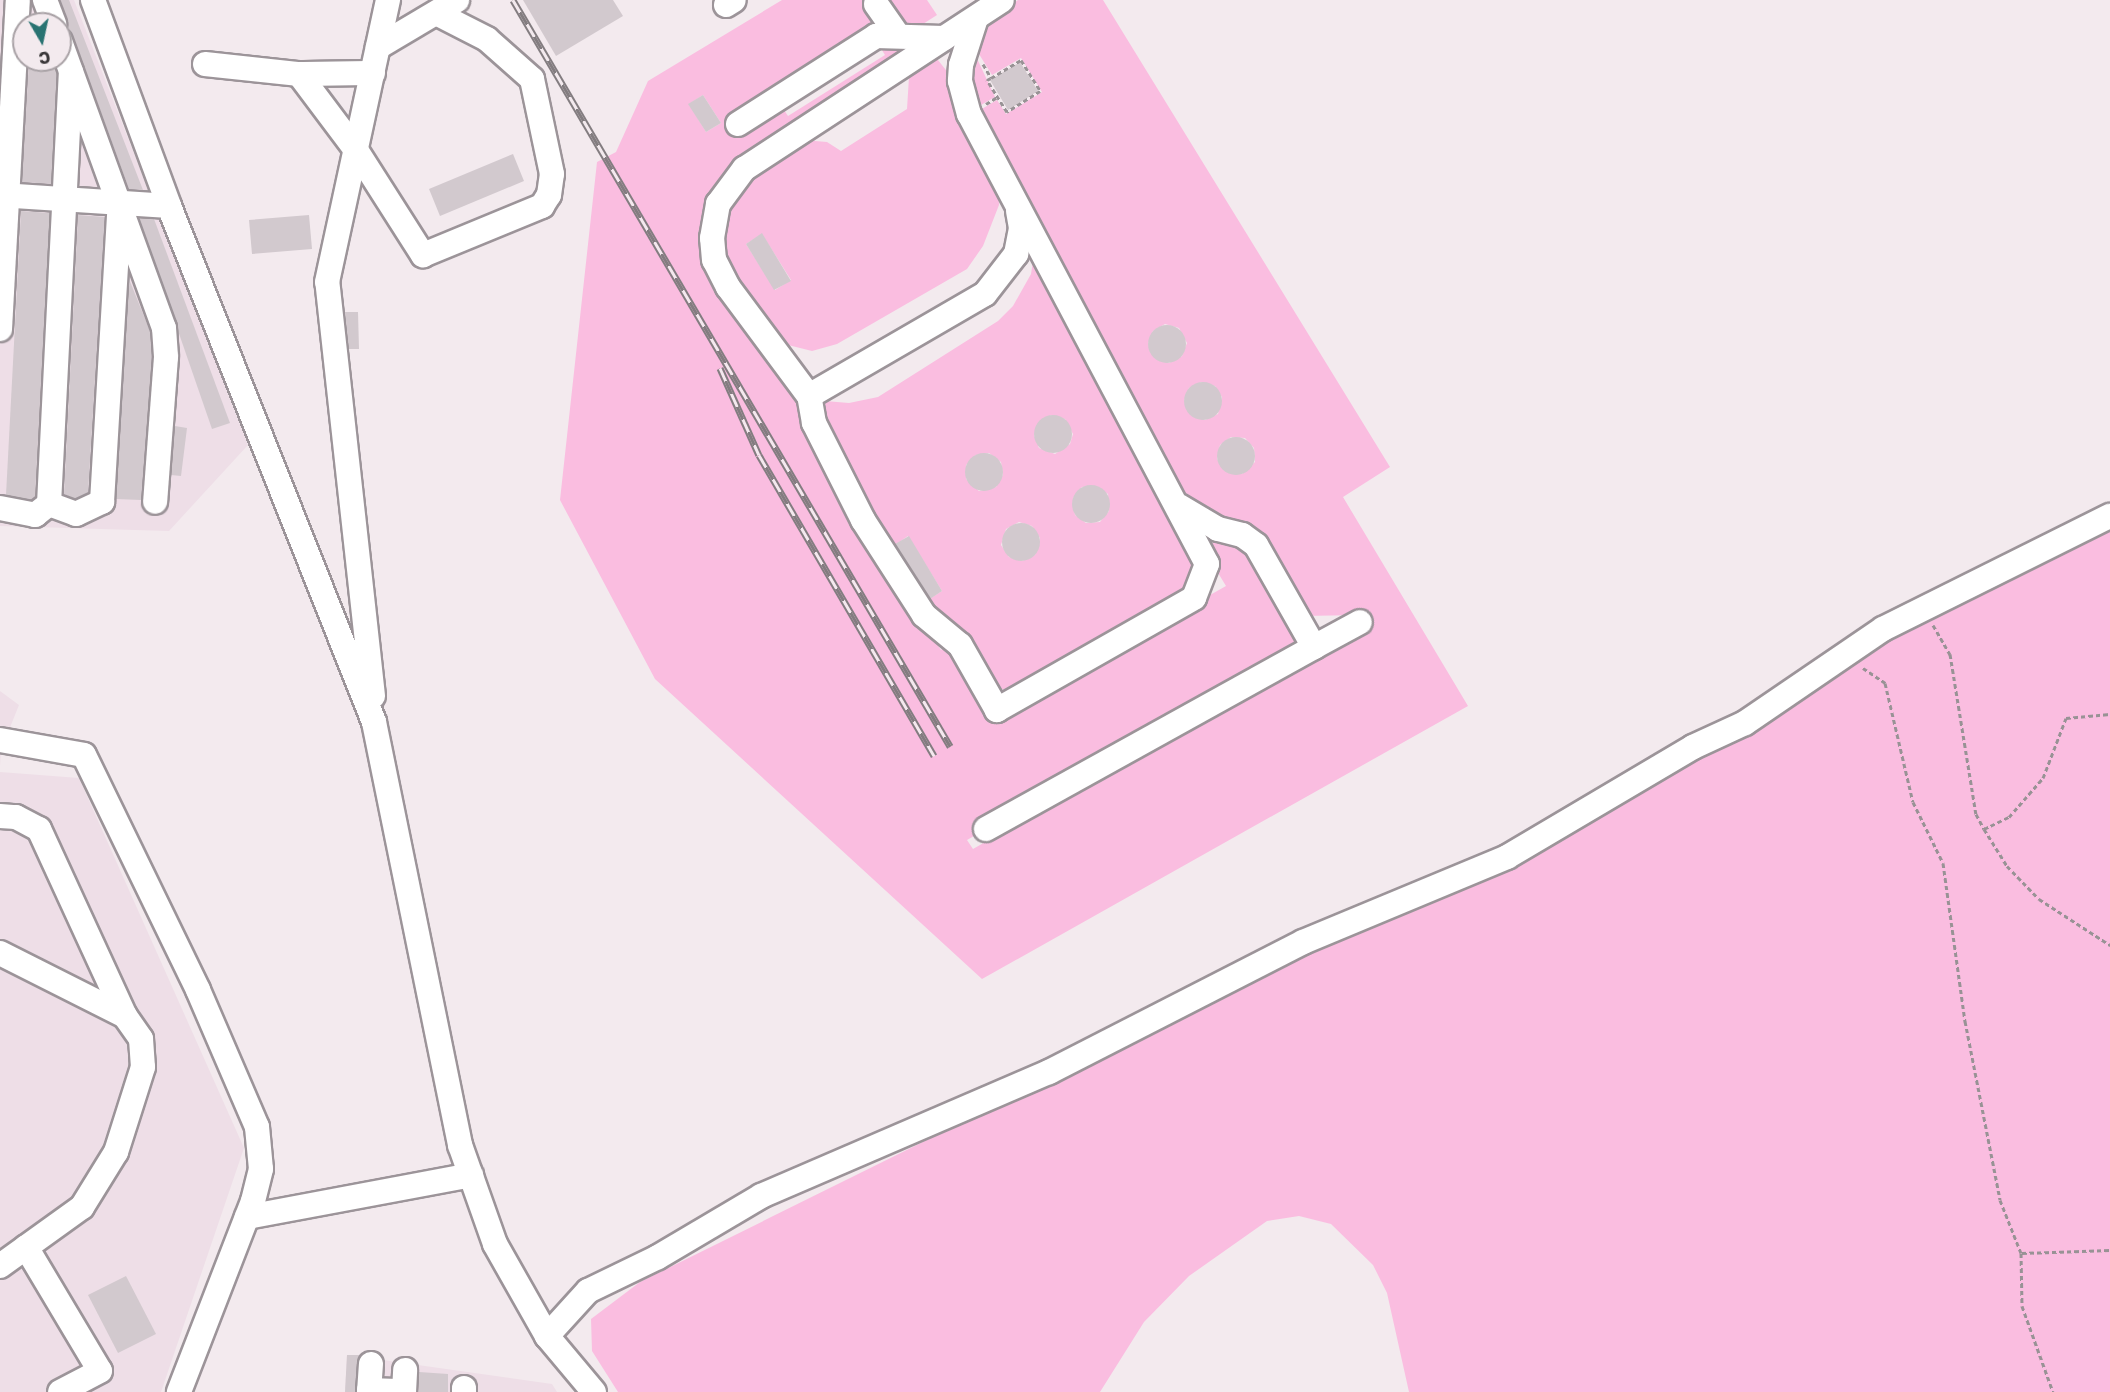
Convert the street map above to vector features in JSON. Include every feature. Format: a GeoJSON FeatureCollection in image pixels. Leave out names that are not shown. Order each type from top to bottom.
{"type":"FeatureCollection","features":[{"type":"Feature","properties":{"kind":"street"},"geometry":{"type":"LineString","coordinates":[[0,329],[4,195],[18,0]]}},
{"type":"Feature","properties":{"kind":"street"},"geometry":{"type":"LineString","coordinates":[[93,0],[169,206],[374,722]]}},
{"type":"Feature","properties":{"kind":"street"},"geometry":{"type":"LineString","coordinates":[[388,0],[327,282],[371,662],[374,722],[460,1145],[495,1244],[547,1336],[594,1392]]}},
{"type":"Feature","properties":{"kind":"street"},"geometry":{"type":"LineString","coordinates":[[378,47],[457,0]]}},
{"type":"Feature","properties":{"kind":"street"},"geometry":{"type":"LineString","coordinates":[[962,32],[963,96],[972,122],[1179,506],[1207,564],[1194,598],[997,710],[960,645],[924,615],[863,520],[814,423],[808,396],[756,329],[716,266],[712,238],[718,204],[736,177],[763,154],[962,32],[1002,0]]}},
{"type":"Feature","properties":{"kind":"street"},"geometry":{"type":"LineString","coordinates":[[876,4],[898,36]]}},
{"type":"Feature","properties":{"kind":"street"},"geometry":{"type":"LineString","coordinates":[[299,74],[356,150],[423,255],[542,206],[549,195],[552,174],[532,79],[487,39],[436,12]]}},
{"type":"Feature","properties":{"kind":"street"},"geometry":{"type":"LineString","coordinates":[[738,124],[876,36],[962,32]]}},
{"type":"Feature","properties":{"kind":"street"},"geometry":{"type":"LineString","coordinates":[[205,64],[299,74],[373,73]]}},
{"type":"Feature","properties":{"kind":"street"},"geometry":{"type":"LineString","coordinates":[[0,508],[35,515],[49,504],[71,72]]}},
{"type":"Feature","properties":{"kind":"street"},"geometry":{"type":"LineString","coordinates":[[71,72],[166,339],[155,502]]}},
{"type":"Feature","properties":{"kind":"street"},"geometry":{"type":"LineString","coordinates":[[4,195],[169,206]]}},
{"type":"Feature","properties":{"kind":"street"},"geometry":{"type":"LineString","coordinates":[[49,504],[76,514],[102,502],[119,202]]}},
{"type":"Feature","properties":{"kind":"street"},"geometry":{"type":"LineString","coordinates":[[808,396],[985,294],[1016,254],[1022,228],[1017,206]]}},
{"type":"Feature","properties":{"kind":"street"},"geometry":{"type":"LineString","coordinates":[[1179,506],[1218,530],[1242,536],[1256,545],[1314,647]]}},
{"type":"Feature","properties":{"kind":"street"},"geometry":{"type":"LineString","coordinates":[[547,1336],[588,1291],[658,1257],[760,1196],[1049,1072],[1303,942],[1506,857],[1624,791],[1693,747],[1745,723],[1883,629],[2110,516]]}},
{"type":"Feature","properties":{"kind":"street"},"geometry":{"type":"LineString","coordinates":[[1202,553],[1218,530]]}},
{"type":"Feature","properties":{"kind":"street"},"geometry":{"type":"LineString","coordinates":[[986,830],[1360,622]]}},
{"type":"Feature","properties":{"kind":"street"},"geometry":{"type":"LineString","coordinates":[[0,740],[84,755],[198,990],[257,1127],[261,1169],[247,1217],[179,1392]]}},
{"type":"Feature","properties":{"kind":"street"},"geometry":{"type":"LineString","coordinates":[[0,816],[16,817],[39,829],[125,1016],[141,1039],[143,1067],[116,1152],[82,1207],[0,1266]]}},
{"type":"Feature","properties":{"kind":"street"},"geometry":{"type":"LineString","coordinates":[[0,953],[125,1016]]}},
{"type":"Feature","properties":{"kind":"street"},"geometry":{"type":"LineString","coordinates":[[247,1217],[471,1175]]}},
{"type":"Feature","properties":{"kind":"street"},"geometry":{"type":"LineString","coordinates":[[26,1248],[100,1371],[60,1392]]}},
{"type":"Feature","properties":{"kind":"street"},"geometry":{"type":"LineString","coordinates":[[371,1364],[369,1391],[405,1384]]}},
{"type":"Feature","properties":{"kind":"path"},"geometry":{"type":"LineString","coordinates":[[962,32],[991,78]]}},
{"type":"Feature","properties":{"kind":"path"},"geometry":{"type":"LineString","coordinates":[[1020,60],[1040,92],[1006,112],[987,80],[991,78],[1020,60]]}},
{"type":"Feature","properties":{"kind":"path"},"geometry":{"type":"LineString","coordinates":[[1923,610],[1950,654],[1976,814],[1984,829],[2007,866],[2039,899],[2110,945]]}},
{"type":"Feature","properties":{"kind":"path"},"geometry":{"type":"LineString","coordinates":[[1846,656],[1885,683],[1913,801],[1943,863],[1965,1021],[2000,1200],[2021,1253],[2022,1306],[2054,1392]]}},
{"type":"Feature","properties":{"kind":"path"},"geometry":{"type":"LineString","coordinates":[[1984,829],[2009,817],[2043,778],[2066,718],[2110,714]]}},
{"type":"Feature","properties":{"kind":"path"},"geometry":{"type":"LineString","coordinates":[[2021,1253],[2110,1250]]}},
{"type":"Feature","properties":{"kind":"shaded area"},"geometry":{"type":"Polygon","coordinates":[[[0,0],[74,0],[248,445],[169,531],[0,526],[0,0]]]}},
{"type":"Feature","properties":{"kind":"shaded area"},"geometry":{"type":"Polygon","coordinates":[[[782,0],[877,0],[885,29],[780,104],[788,116],[885,55],[877,42],[916,48],[736,166],[713,274],[769,366],[792,387],[829,470],[889,572],[941,650],[950,644],[994,717],[1226,586],[1206,553],[1217,536],[1251,549],[1307,647],[967,840],[973,849],[1365,624],[1361,615],[1302,616],[1251,523],[1231,525],[1189,508],[975,113],[997,100],[1006,114],[1042,92],[1021,58],[992,75],[974,46],[994,18],[1018,0],[1103,0],[1390,467],[1343,497],[1468,706],[982,979],[655,679],[560,500],[597,162],[616,152],[648,81],[782,0]],[[703,95],[689,104],[706,132],[721,123],[703,95]],[[1165,324],[1153,331],[1148,344],[1156,359],[1169,363],[1182,356],[1187,343],[1179,328],[1165,324]],[[1201,382],[1189,388],[1184,401],[1192,416],[1205,420],[1218,414],[1222,397],[1215,386],[1201,382]],[[1231,437],[1220,445],[1217,459],[1225,471],[1242,474],[1255,462],[1254,448],[1245,438],[1231,437]]]}},
{"type":"Feature","properties":{"kind":"shaded area"},"geometry":{"type":"Polygon","coordinates":[[[880,0],[927,0],[937,15],[912,31],[899,30],[880,0]]]}},
{"type":"Feature","properties":{"kind":"shaded area"},"geometry":{"type":"Polygon","coordinates":[[[973,50],[995,97],[974,109],[968,90],[973,50]]]}},
{"type":"Feature","properties":{"kind":"shaded area"},"geometry":{"type":"Polygon","coordinates":[[[934,55],[953,79],[998,179],[999,205],[983,246],[967,269],[837,344],[812,351],[780,343],[723,263],[719,220],[736,186],[803,140],[827,142],[841,151],[907,109],[909,77],[934,55]],[[762,234],[746,244],[775,290],[791,280],[762,234]]]}},
{"type":"Feature","properties":{"kind":"shaded area"},"geometry":{"type":"Polygon","coordinates":[[[1035,249],[1200,556],[1188,595],[1019,691],[990,688],[925,608],[869,516],[821,417],[825,401],[849,403],[878,397],[998,321],[1013,306],[1031,274],[1035,249]],[[1051,415],[1039,422],[1034,435],[1039,448],[1055,454],[1070,444],[1073,434],[1065,419],[1051,415]],[[989,453],[976,455],[966,465],[966,479],[979,491],[996,487],[1003,475],[1001,462],[989,453]],[[1096,486],[1082,487],[1073,498],[1075,515],[1086,523],[1100,522],[1109,511],[1108,494],[1096,486]],[[1019,522],[1006,529],[1001,545],[1009,557],[1022,561],[1035,555],[1040,538],[1032,526],[1019,522]],[[908,536],[895,545],[916,581],[912,584],[928,600],[942,591],[908,536]]]}},
{"type":"Feature","properties":{"kind":"shaded area"},"geometry":{"type":"Polygon","coordinates":[[[2110,526],[2110,1392],[1409,1392],[1387,1293],[1373,1265],[1331,1224],[1299,1216],[1267,1221],[1189,1276],[1144,1322],[1100,1392],[618,1392],[592,1351],[591,1319],[640,1282],[1333,939],[1920,622],[2110,526]]]}},
{"type":"Feature","properties":{"kind":"shaded area"},"geometry":{"type":"Polygon","coordinates":[[[0,691],[19,705],[1,750],[0,766],[0,691]]]}},
{"type":"Feature","properties":{"kind":"shaded area"},"geometry":{"type":"Polygon","coordinates":[[[0,772],[79,778],[244,1148],[161,1392],[0,1392],[0,772]]]}},
{"type":"Feature","properties":{"kind":"shaded area"},"geometry":{"type":"Polygon","coordinates":[[[347,1355],[552,1384],[557,1392],[345,1392],[347,1355]]]}},
{"type":"Feature","properties":{"kind":"building"},"geometry":{"type":"Polygon","coordinates":[[[60,0],[69,0],[143,190],[129,189],[72,35],[72,12],[63,12],[60,0]]]}},
{"type":"Feature","properties":{"kind":"building"},"geometry":{"type":"Polygon","coordinates":[[[523,0],[613,0],[623,16],[556,56],[523,0]]]}},
{"type":"Feature","properties":{"kind":"building"},"geometry":{"type":"Polygon","coordinates":[[[1020,62],[1038,91],[1008,110],[990,80],[1020,62]]]}},
{"type":"Feature","properties":{"kind":"building"},"geometry":{"type":"Polygon","coordinates":[[[28,72],[56,72],[51,184],[22,182],[28,72]]]}},
{"type":"Feature","properties":{"kind":"building"},"geometry":{"type":"Polygon","coordinates":[[[703,95],[721,123],[706,132],[688,104],[703,95]]]}},
{"type":"Feature","properties":{"kind":"building"},"geometry":{"type":"Polygon","coordinates":[[[513,154],[524,181],[440,216],[429,189],[513,154]]]}},
{"type":"Feature","properties":{"kind":"building"},"geometry":{"type":"Polygon","coordinates":[[[21,211],[50,213],[35,497],[31,500],[6,495],[21,211]]]}},
{"type":"Feature","properties":{"kind":"building"},"geometry":{"type":"Polygon","coordinates":[[[78,215],[105,217],[88,493],[75,499],[64,494],[78,215]]]}},
{"type":"Feature","properties":{"kind":"building"},"geometry":{"type":"Polygon","coordinates":[[[309,215],[312,249],[252,254],[249,220],[309,215]]]}},
{"type":"Feature","properties":{"kind":"building"},"geometry":{"type":"Polygon","coordinates":[[[139,218],[154,219],[230,423],[212,429],[139,218]]]}},
{"type":"Feature","properties":{"kind":"building"},"geometry":{"type":"Polygon","coordinates":[[[762,233],[791,281],[774,290],[746,244],[762,233]]]}},
{"type":"Feature","properties":{"kind":"building"},"geometry":{"type":"Polygon","coordinates":[[[129,279],[150,331],[152,357],[141,500],[116,499],[129,279]]]}},
{"type":"Feature","properties":{"kind":"building"},"geometry":{"type":"Polygon","coordinates":[[[345,312],[358,312],[359,349],[349,349],[345,312]]]}},
{"type":"Feature","properties":{"kind":"building"},"geometry":{"type":"Polygon","coordinates":[[[1167,325],[1181,330],[1186,344],[1181,358],[1167,363],[1153,358],[1148,344],[1153,330],[1167,325]]]}},
{"type":"Feature","properties":{"kind":"building"},"geometry":{"type":"Polygon","coordinates":[[[1203,382],[1217,387],[1222,401],[1217,415],[1203,420],[1189,415],[1184,401],[1189,387],[1203,382]]]}},
{"type":"Feature","properties":{"kind":"building"},"geometry":{"type":"Polygon","coordinates":[[[1053,415],[1067,420],[1072,434],[1067,448],[1053,453],[1039,448],[1034,434],[1039,420],[1053,415]]]}},
{"type":"Feature","properties":{"kind":"building"},"geometry":{"type":"Polygon","coordinates":[[[175,426],[187,428],[181,476],[171,475],[175,426]]]}},
{"type":"Feature","properties":{"kind":"building"},"geometry":{"type":"Polygon","coordinates":[[[1236,437],[1250,442],[1255,456],[1250,470],[1236,475],[1222,470],[1217,456],[1222,442],[1236,437]]]}},
{"type":"Feature","properties":{"kind":"building"},"geometry":{"type":"Polygon","coordinates":[[[984,453],[998,458],[1003,472],[998,486],[984,491],[970,486],[965,472],[970,458],[984,453]]]}},
{"type":"Feature","properties":{"kind":"building"},"geometry":{"type":"Polygon","coordinates":[[[1091,485],[1105,490],[1110,504],[1105,518],[1091,523],[1077,518],[1072,504],[1077,490],[1091,485]]]}},
{"type":"Feature","properties":{"kind":"building"},"geometry":{"type":"Polygon","coordinates":[[[1021,523],[1035,528],[1040,542],[1035,556],[1021,561],[1007,556],[1002,542],[1007,528],[1021,523]]]}},
{"type":"Feature","properties":{"kind":"building"},"geometry":{"type":"Polygon","coordinates":[[[909,536],[942,591],[930,599],[895,544],[909,536]]]}},
{"type":"Feature","properties":{"kind":"building"},"geometry":{"type":"Polygon","coordinates":[[[126,1276],[156,1334],[118,1353],[88,1295],[126,1276]]]}},
{"type":"Feature","properties":{"kind":"building"},"geometry":{"type":"Polygon","coordinates":[[[347,1355],[360,1355],[355,1392],[345,1392],[347,1355]]]}},
{"type":"Feature","properties":{"kind":"building"},"geometry":{"type":"Polygon","coordinates":[[[419,1372],[448,1374],[448,1392],[418,1392],[419,1372]]]}},
{"type":"Feature","properties":{"kind":"railway"},"geometry":{"type":"LineString","coordinates":[[513,0],[950,746]]}},
{"type":"Feature","properties":{"kind":"railway"},"geometry":{"type":"LineString","coordinates":[[720,368],[759,455],[934,756]]}}]}
